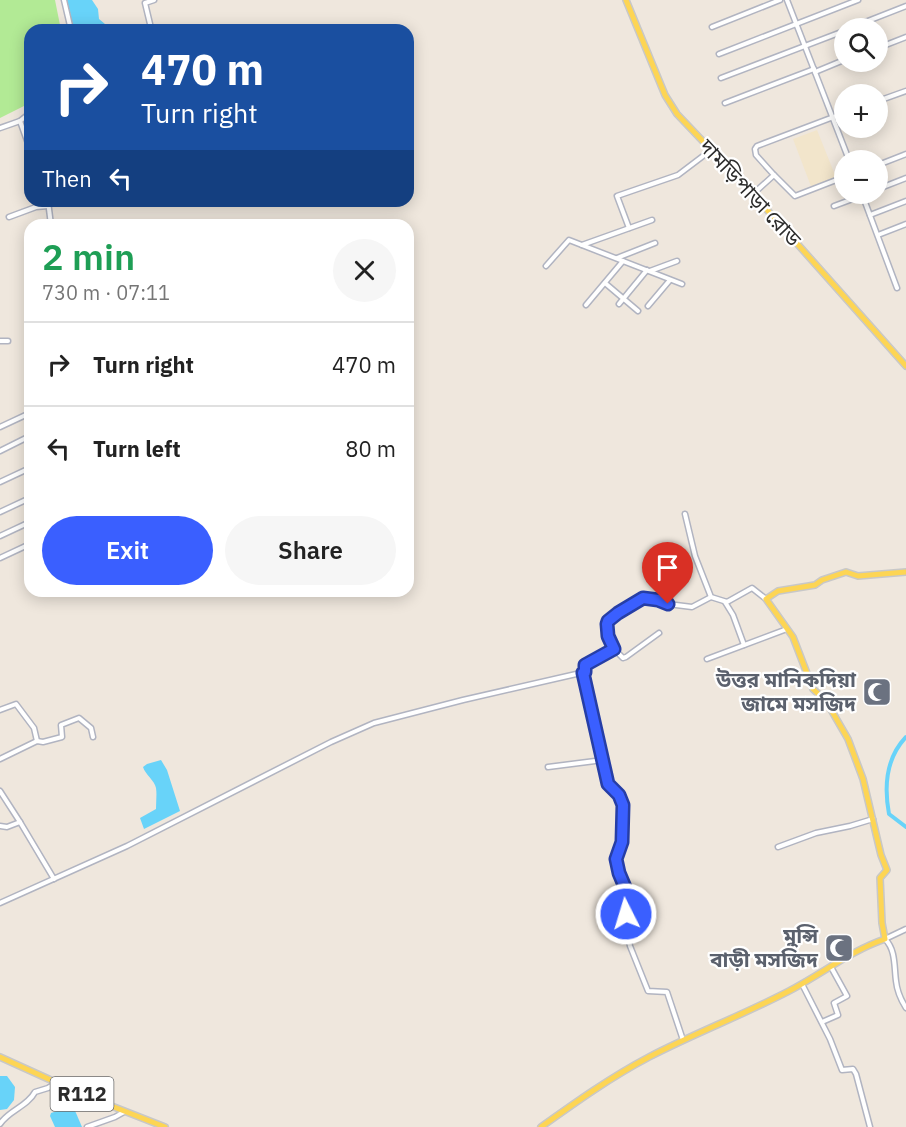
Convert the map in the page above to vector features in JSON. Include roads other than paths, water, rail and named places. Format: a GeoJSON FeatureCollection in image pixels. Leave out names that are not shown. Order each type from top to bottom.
{"type":"FeatureCollection","features":[{"type":"Feature","properties":{"kind":"main road","name":"দামড়িপাড়া রোড"},"geometry":{"type":"LineString","coordinates":[[627,0],[670,104],[906,366]]}},
{"type":"Feature","properties":{"kind":"main road"},"geometry":{"type":"LineString","coordinates":[[541,1127],[612,1078],[801,984],[858,950],[885,939],[880,878],[887,870],[863,778],[848,740],[826,701],[813,689],[795,642],[766,598],[778,591],[815,585],[822,580],[846,572],[858,576],[906,572]]}},
{"type":"Feature","properties":{"kind":"main road","name":"R112"},"geometry":{"type":"LineString","coordinates":[[0,1057],[165,1127]]}},
{"type":"Feature","properties":{"kind":"street"},"geometry":{"type":"LineString","coordinates":[[64,0],[70,24]]}},
{"type":"Feature","properties":{"kind":"street"},"geometry":{"type":"LineString","coordinates":[[150,24],[144,2],[154,0]]}},
{"type":"Feature","properties":{"kind":"street"},"geometry":{"type":"LineString","coordinates":[[712,27],[780,0]]}},
{"type":"Feature","properties":{"kind":"street"},"geometry":{"type":"LineString","coordinates":[[787,0],[845,150]]}},
{"type":"Feature","properties":{"kind":"street"},"geometry":{"type":"LineString","coordinates":[[719,54],[858,0]]}},
{"type":"Feature","properties":{"kind":"street"},"geometry":{"type":"LineString","coordinates":[[875,18],[906,6]]}},
{"type":"Feature","properties":{"kind":"street"},"geometry":{"type":"LineString","coordinates":[[721,78],[834,35]]}},
{"type":"Feature","properties":{"kind":"street"},"geometry":{"type":"LineString","coordinates":[[888,44],[906,37]]}},
{"type":"Feature","properties":{"kind":"street"},"geometry":{"type":"LineString","coordinates":[[725,103],[834,63]]}},
{"type":"Feature","properties":{"kind":"street"},"geometry":{"type":"LineString","coordinates":[[888,97],[906,91]]}},
{"type":"Feature","properties":{"kind":"street"},"geometry":{"type":"LineString","coordinates":[[0,128],[24,118]]}},
{"type":"Feature","properties":{"kind":"street"},"geometry":{"type":"LineString","coordinates":[[833,118],[756,147],[756,155],[795,196],[834,181]]}},
{"type":"Feature","properties":{"kind":"street"},"geometry":{"type":"LineString","coordinates":[[20,121],[24,132]]}},
{"type":"Feature","properties":{"kind":"street"},"geometry":{"type":"LineString","coordinates":[[629,228],[617,196],[678,176],[711,150]]}},
{"type":"Feature","properties":{"kind":"street"},"geometry":{"type":"LineString","coordinates":[[888,161],[906,154]]}},
{"type":"Feature","properties":{"kind":"street"},"geometry":{"type":"LineString","coordinates":[[753,194],[774,174]]}},
{"type":"Feature","properties":{"kind":"street"},"geometry":{"type":"LineString","coordinates":[[888,185],[906,178]]}},
{"type":"Feature","properties":{"kind":"street"},"geometry":{"type":"LineString","coordinates":[[870,215],[906,201]]}},
{"type":"Feature","properties":{"kind":"street"},"geometry":{"type":"LineString","coordinates":[[834,206],[839,204]]}},
{"type":"Feature","properties":{"kind":"street"},"geometry":{"type":"LineString","coordinates":[[866,204],[897,288]]}},
{"type":"Feature","properties":{"kind":"street"},"geometry":{"type":"LineString","coordinates":[[9,217],[36,207]]}},
{"type":"Feature","properties":{"kind":"street"},"geometry":{"type":"LineString","coordinates":[[581,245],[652,220]]}},
{"type":"Feature","properties":{"kind":"street"},"geometry":{"type":"LineString","coordinates":[[878,235],[906,224]]}},
{"type":"Feature","properties":{"kind":"street"},"geometry":{"type":"LineString","coordinates":[[546,267],[569,240],[682,284]]}},
{"type":"Feature","properties":{"kind":"street"},"geometry":{"type":"LineString","coordinates":[[616,258],[655,243]]}},
{"type":"Feature","properties":{"kind":"street"},"geometry":{"type":"LineString","coordinates":[[586,305],[623,261]]}},
{"type":"Feature","properties":{"kind":"street"},"geometry":{"type":"LineString","coordinates":[[619,304],[648,271],[677,261]]}},
{"type":"Feature","properties":{"kind":"street"},"geometry":{"type":"LineString","coordinates":[[648,306],[671,279]]}},
{"type":"Feature","properties":{"kind":"street"},"geometry":{"type":"LineString","coordinates":[[605,283],[638,311]]}},
{"type":"Feature","properties":{"kind":"street"},"geometry":{"type":"LineString","coordinates":[[0,341],[9,340]]}},
{"type":"Feature","properties":{"kind":"street"},"geometry":{"type":"LineString","coordinates":[[0,427],[24,416]]}},
{"type":"Feature","properties":{"kind":"street"},"geometry":{"type":"LineString","coordinates":[[0,451],[24,439]]}},
{"type":"Feature","properties":{"kind":"street"},"geometry":{"type":"LineString","coordinates":[[0,482],[24,471]]}},
{"type":"Feature","properties":{"kind":"street"},"geometry":{"type":"LineString","coordinates":[[0,512],[24,501]]}},
{"type":"Feature","properties":{"kind":"street"},"geometry":{"type":"LineString","coordinates":[[685,514],[695,556],[711,597]]}},
{"type":"Feature","properties":{"kind":"street"},"geometry":{"type":"LineString","coordinates":[[0,536],[24,525]]}},
{"type":"Feature","properties":{"kind":"street"},"geometry":{"type":"LineString","coordinates":[[0,558],[24,547]]}},
{"type":"Feature","properties":{"kind":"street"},"geometry":{"type":"LineString","coordinates":[[725,602],[751,588],[766,598]]}},
{"type":"Feature","properties":{"kind":"street"},"geometry":{"type":"LineString","coordinates":[[659,633],[623,658],[614,649],[608,636],[608,621],[638,600],[646,598],[692,607],[711,597],[725,602],[733,615],[744,645]]}},
{"type":"Feature","properties":{"kind":"street"},"geometry":{"type":"LineString","coordinates":[[707,659],[787,628]]}},
{"type":"Feature","properties":{"kind":"street"},"geometry":{"type":"LineString","coordinates":[[614,649],[585,665],[583,673],[608,784],[619,795],[623,805],[622,842],[616,859],[627,892],[626,927],[630,946],[648,992],[667,992],[684,1041]]}},
{"type":"Feature","properties":{"kind":"street"},"geometry":{"type":"LineString","coordinates":[[0,903],[127,846],[331,742],[374,723],[583,673]]}},
{"type":"Feature","properties":{"kind":"street"},"geometry":{"type":"LineString","coordinates":[[0,710],[16,704],[34,728],[37,741]]}},
{"type":"Feature","properties":{"kind":"street"},"geometry":{"type":"LineString","coordinates":[[0,759],[37,741],[44,742],[62,737],[61,725],[79,718],[91,728],[93,736]]}},
{"type":"Feature","properties":{"kind":"street"},"geometry":{"type":"LineString","coordinates":[[548,767],[603,760]]}},
{"type":"Feature","properties":{"kind":"street"},"geometry":{"type":"LineString","coordinates":[[0,791],[54,879]]}},
{"type":"Feature","properties":{"kind":"street"},"geometry":{"type":"LineString","coordinates":[[778,847],[816,833],[873,819]]}},
{"type":"Feature","properties":{"kind":"street"},"geometry":{"type":"LineString","coordinates":[[0,826],[7,827],[20,822]]}},
{"type":"Feature","properties":{"kind":"street"},"geometry":{"type":"LineString","coordinates":[[906,929],[885,939],[891,945],[896,983],[906,1008]]}},
{"type":"Feature","properties":{"kind":"street"},"geometry":{"type":"LineString","coordinates":[[822,1022],[838,1015],[834,1003],[847,996],[831,967]]}},
{"type":"Feature","properties":{"kind":"street"},"geometry":{"type":"LineString","coordinates":[[801,984],[822,1022],[842,1070],[853,1069],[856,1074],[870,1127]]}},
{"type":"Feature","properties":{"kind":"street"},"geometry":{"type":"LineString","coordinates":[[0,1124],[6,1116],[31,1099],[35,1092],[51,1087],[56,1082]]}},
{"type":"Feature","properties":{"kind":"street"},"geometry":{"type":"LineString","coordinates":[[87,1127],[115,1118],[124,1111]]}},
{"type":"Feature","properties":{"kind":"water"},"geometry":{"type":"Polygon","coordinates":[[[67,0],[92,0],[98,9],[99,19],[105,24],[73,24],[67,0]]]}},
{"type":"Feature","properties":{"kind":"water"},"geometry":{"type":"Polygon","coordinates":[[[161,760],[167,770],[180,811],[144,829],[140,818],[156,809],[156,793],[155,785],[143,767],[161,760]]]}},
{"type":"Feature","properties":{"kind":"water"},"geometry":{"type":"Polygon","coordinates":[[[0,1076],[7,1076],[15,1087],[14,1100],[7,1109],[0,1110],[0,1076]]]}},
{"type":"Feature","properties":{"kind":"water"},"geometry":{"type":"Polygon","coordinates":[[[73,1106],[82,1127],[55,1127],[51,1113],[73,1106]]]}},
{"type":"Feature","properties":{"kind":"waterway"},"geometry":{"type":"LineString","coordinates":[[906,737],[894,754],[887,783],[889,814],[906,827]]}},
{"type":"Feature","properties":{"kind":"place","name":"উত্তর মানিকদিয়া জামে মসজিদ"},"geometry":{"type":"Point","coordinates":[877,692]}},
{"type":"Feature","properties":{"kind":"place","name":"মুন্সি বাড়ী মসজিদ"},"geometry":{"type":"Point","coordinates":[839,948]}}]}
